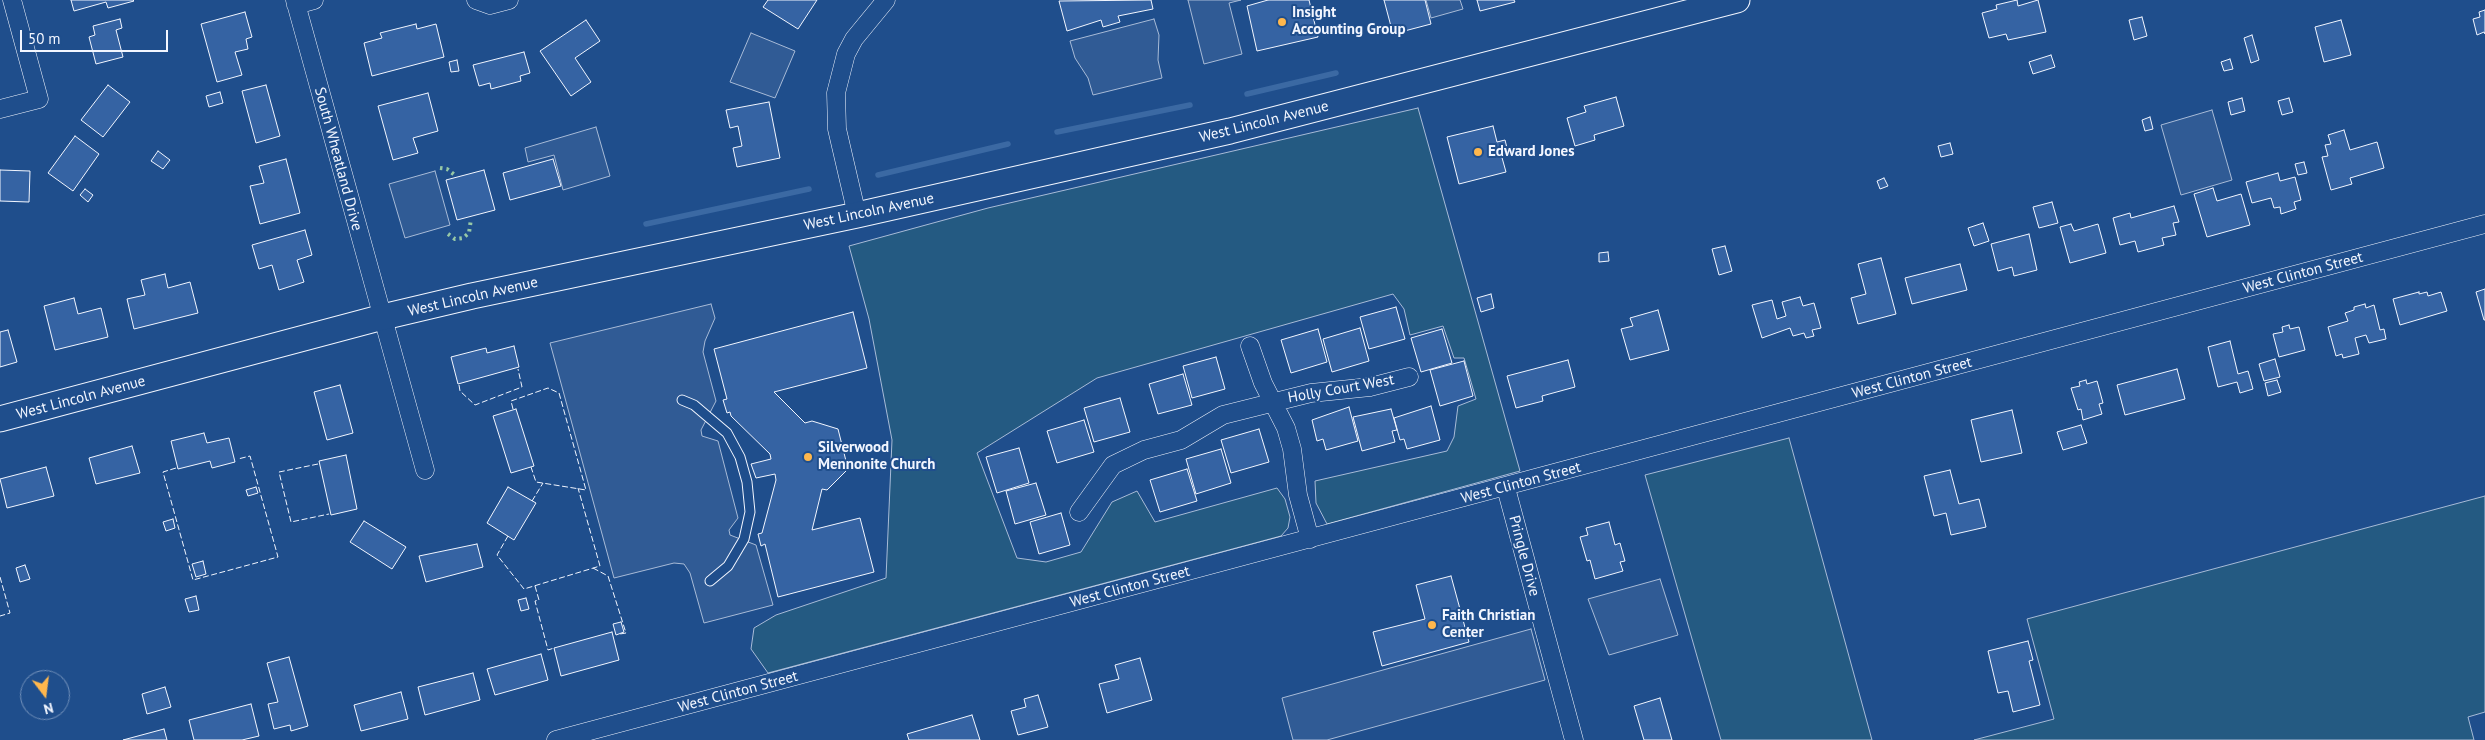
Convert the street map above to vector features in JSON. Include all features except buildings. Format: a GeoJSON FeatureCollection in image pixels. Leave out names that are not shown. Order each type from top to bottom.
{"type":"FeatureCollection","features":[{"type":"Feature","properties":{"kind":"street"},"geometry":{"type":"LineString","coordinates":[[0,109],[39,99],[12,0]]}},
{"type":"Feature","properties":{"kind":"street"},"geometry":{"type":"LineString","coordinates":[[295,2],[314,0]]}},
{"type":"Feature","properties":{"kind":"street"},"geometry":{"type":"LineString","coordinates":[[476,0],[490,4],[509,0]]}},
{"type":"Feature","properties":{"kind":"street"},"geometry":{"type":"LineString","coordinates":[[857,215],[837,129],[836,93],[846,54],[854,38],[886,0]]}},
{"type":"Feature","properties":{"kind":"street","name":"West Lincoln Avenue"},"geometry":{"type":"LineString","coordinates":[[0,419],[383,317],[472,296],[857,215],[1230,131],[1737,0]]}},
{"type":"Feature","properties":{"kind":"street","name":"South Wheatland Drive"},"geometry":{"type":"LineString","coordinates":[[295,2],[425,470]]}},
{"type":"Feature","properties":{"kind":"street","name":"West Clinton Street"},"geometry":{"type":"LineString","coordinates":[[556,740],[1506,488],[2485,224]]}},
{"type":"Feature","properties":{"kind":"street"},"geometry":{"type":"LineString","coordinates":[[1250,346],[1263,383],[1286,428],[1292,449],[1298,495],[1310,539]]}},
{"type":"Feature","properties":{"kind":"street","name":"Holly Court West"},"geometry":{"type":"LineString","coordinates":[[1079,512],[1113,465],[1126,457],[1181,440],[1223,415],[1311,393],[1370,388],[1409,377]]}},
{"type":"Feature","properties":{"kind":"street","name":"Pringle Drive"},"geometry":{"type":"LineString","coordinates":[[1506,488],[1574,740]]}},
{"type":"Feature","properties":{"kind":"lane"},"geometry":{"type":"LineString","coordinates":[[682,400],[694,405],[727,433],[740,457],[747,482],[750,512],[744,539],[728,566],[710,581]]}},
{"type":"Feature","properties":{"kind":"shaded area"},"geometry":{"type":"Polygon","coordinates":[[[1188,0],[1241,0],[1229,3],[1242,54],[1204,64],[1188,0]]]}},
{"type":"Feature","properties":{"kind":"shaded area"},"geometry":{"type":"Polygon","coordinates":[[[1426,0],[1460,0],[1463,9],[1431,18],[1426,0]]]}},
{"type":"Feature","properties":{"kind":"shaded area"},"geometry":{"type":"Polygon","coordinates":[[[1154,19],[1159,35],[1158,60],[1162,78],[1093,95],[1088,78],[1075,58],[1070,41],[1154,19]]]}},
{"type":"Feature","properties":{"kind":"shaded area"},"geometry":{"type":"Polygon","coordinates":[[[751,33],[795,51],[775,98],[730,82],[751,33]]]}},
{"type":"Feature","properties":{"kind":"shaded area"},"geometry":{"type":"Polygon","coordinates":[[[1418,108],[1520,471],[1327,524],[1316,503],[1315,481],[1447,451],[1454,437],[1458,406],[1476,399],[1464,358],[1454,358],[1443,326],[1410,335],[1404,309],[1393,294],[1097,378],[977,453],[1017,558],[1046,562],[1081,552],[1112,502],[1137,491],[1155,522],[1277,488],[1285,499],[1290,517],[1288,528],[1281,536],[768,673],[751,649],[754,628],[776,615],[886,578],[892,440],[869,319],[849,246],[988,208],[1418,108]]]}},
{"type":"Feature","properties":{"kind":"shaded area"},"geometry":{"type":"Polygon","coordinates":[[[2212,110],[2232,180],[2181,195],[2161,125],[2212,110]]]}},
{"type":"Feature","properties":{"kind":"shaded area"},"geometry":{"type":"Polygon","coordinates":[[[596,127],[610,176],[563,190],[554,155],[528,162],[525,148],[596,127]]]}},
{"type":"Feature","properties":{"kind":"shaded area"},"geometry":{"type":"Polygon","coordinates":[[[435,171],[450,225],[405,238],[389,184],[435,171]]]}},
{"type":"Feature","properties":{"kind":"shaded area"},"geometry":{"type":"Polygon","coordinates":[[[711,304],[715,318],[705,341],[703,352],[716,401],[701,430],[702,436],[718,441],[738,518],[729,530],[730,535],[756,545],[773,605],[704,623],[690,573],[684,564],[674,563],[614,578],[550,343],[711,304]]]}},
{"type":"Feature","properties":{"kind":"shaded area"},"geometry":{"type":"Polygon","coordinates":[[[1789,438],[1872,740],[1721,740],[1645,475],[1789,438]]]}},
{"type":"Feature","properties":{"kind":"shaded area"},"geometry":{"type":"Polygon","coordinates":[[[2485,496],[2485,712],[2468,717],[2474,740],[1974,740],[2054,719],[2027,619],[2485,496]]]}},
{"type":"Feature","properties":{"kind":"shaded area"},"geometry":{"type":"Polygon","coordinates":[[[1660,579],[1678,635],[1609,655],[1588,599],[1660,579]]]}},
{"type":"Feature","properties":{"kind":"shaded area"},"geometry":{"type":"Polygon","coordinates":[[[1531,629],[1545,680],[1327,740],[1293,740],[1282,698],[1531,629]]]}},
{"type":"Feature","properties":{"kind":"waterway"},"geometry":{"type":"LineString","coordinates":[[1247,94],[1336,73]]}},
{"type":"Feature","properties":{"kind":"waterway"},"geometry":{"type":"LineString","coordinates":[[1057,132],[1190,105]]}},
{"type":"Feature","properties":{"kind":"waterway"},"geometry":{"type":"LineString","coordinates":[[878,175],[1008,144]]}},
{"type":"Feature","properties":{"kind":"waterway"},"geometry":{"type":"LineString","coordinates":[[646,224],[809,189]]}},
{"type":"Feature","properties":{"kind":"hedge"},"geometry":{"type":"LineString","coordinates":[[440,168],[447,169],[456,176]]}},
{"type":"Feature","properties":{"kind":"hedge"},"geometry":{"type":"LineString","coordinates":[[448,234],[455,239],[463,238],[469,233],[471,219]]}},
{"type":"Feature","properties":{"kind":"fence"},"geometry":{"type":"LineString","coordinates":[[459,385],[460,391],[475,405],[522,387],[518,369]]}},
{"type":"Feature","properties":{"kind":"fence"},"geometry":{"type":"LineString","coordinates":[[513,409],[511,401],[548,388],[559,393],[586,490],[536,482],[531,467]]}},
{"type":"Feature","properties":{"kind":"fence"},"geometry":{"type":"LineString","coordinates":[[176,468],[163,472],[193,580],[278,557],[250,456],[238,459]]}},
{"type":"Feature","properties":{"kind":"fence"},"geometry":{"type":"LineString","coordinates":[[318,464],[279,472],[291,522],[329,514]]}},
{"type":"Feature","properties":{"kind":"fence"},"geometry":{"type":"LineString","coordinates":[[532,501],[543,483]]}},
{"type":"Feature","properties":{"kind":"fence"},"geometry":{"type":"LineString","coordinates":[[508,536],[497,555],[524,589],[600,566],[578,488]]}},
{"type":"Feature","properties":{"kind":"fence"},"geometry":{"type":"LineString","coordinates":[[593,568],[608,576],[626,633],[620,634]]}},
{"type":"Feature","properties":{"kind":"fence"},"geometry":{"type":"LineString","coordinates":[[0,577],[10,613],[0,616]]}},
{"type":"Feature","properties":{"kind":"fence"},"geometry":{"type":"LineString","coordinates":[[535,586],[539,600],[535,601],[548,650],[554,648]]}},
{"type":"Feature","properties":{"kind":"place","name":"Insight Accounting Group"},"geometry":{"type":"Point","coordinates":[1282,22]}},
{"type":"Feature","properties":{"kind":"place","name":"Edward Jones"},"geometry":{"type":"Point","coordinates":[1478,152]}},
{"type":"Feature","properties":{"kind":"place","name":"Silverwood Mennonite Church"},"geometry":{"type":"Point","coordinates":[808,457]}},
{"type":"Feature","properties":{"kind":"place","name":"Faith Christian Center"},"geometry":{"type":"Point","coordinates":[1432,625]}}]}
